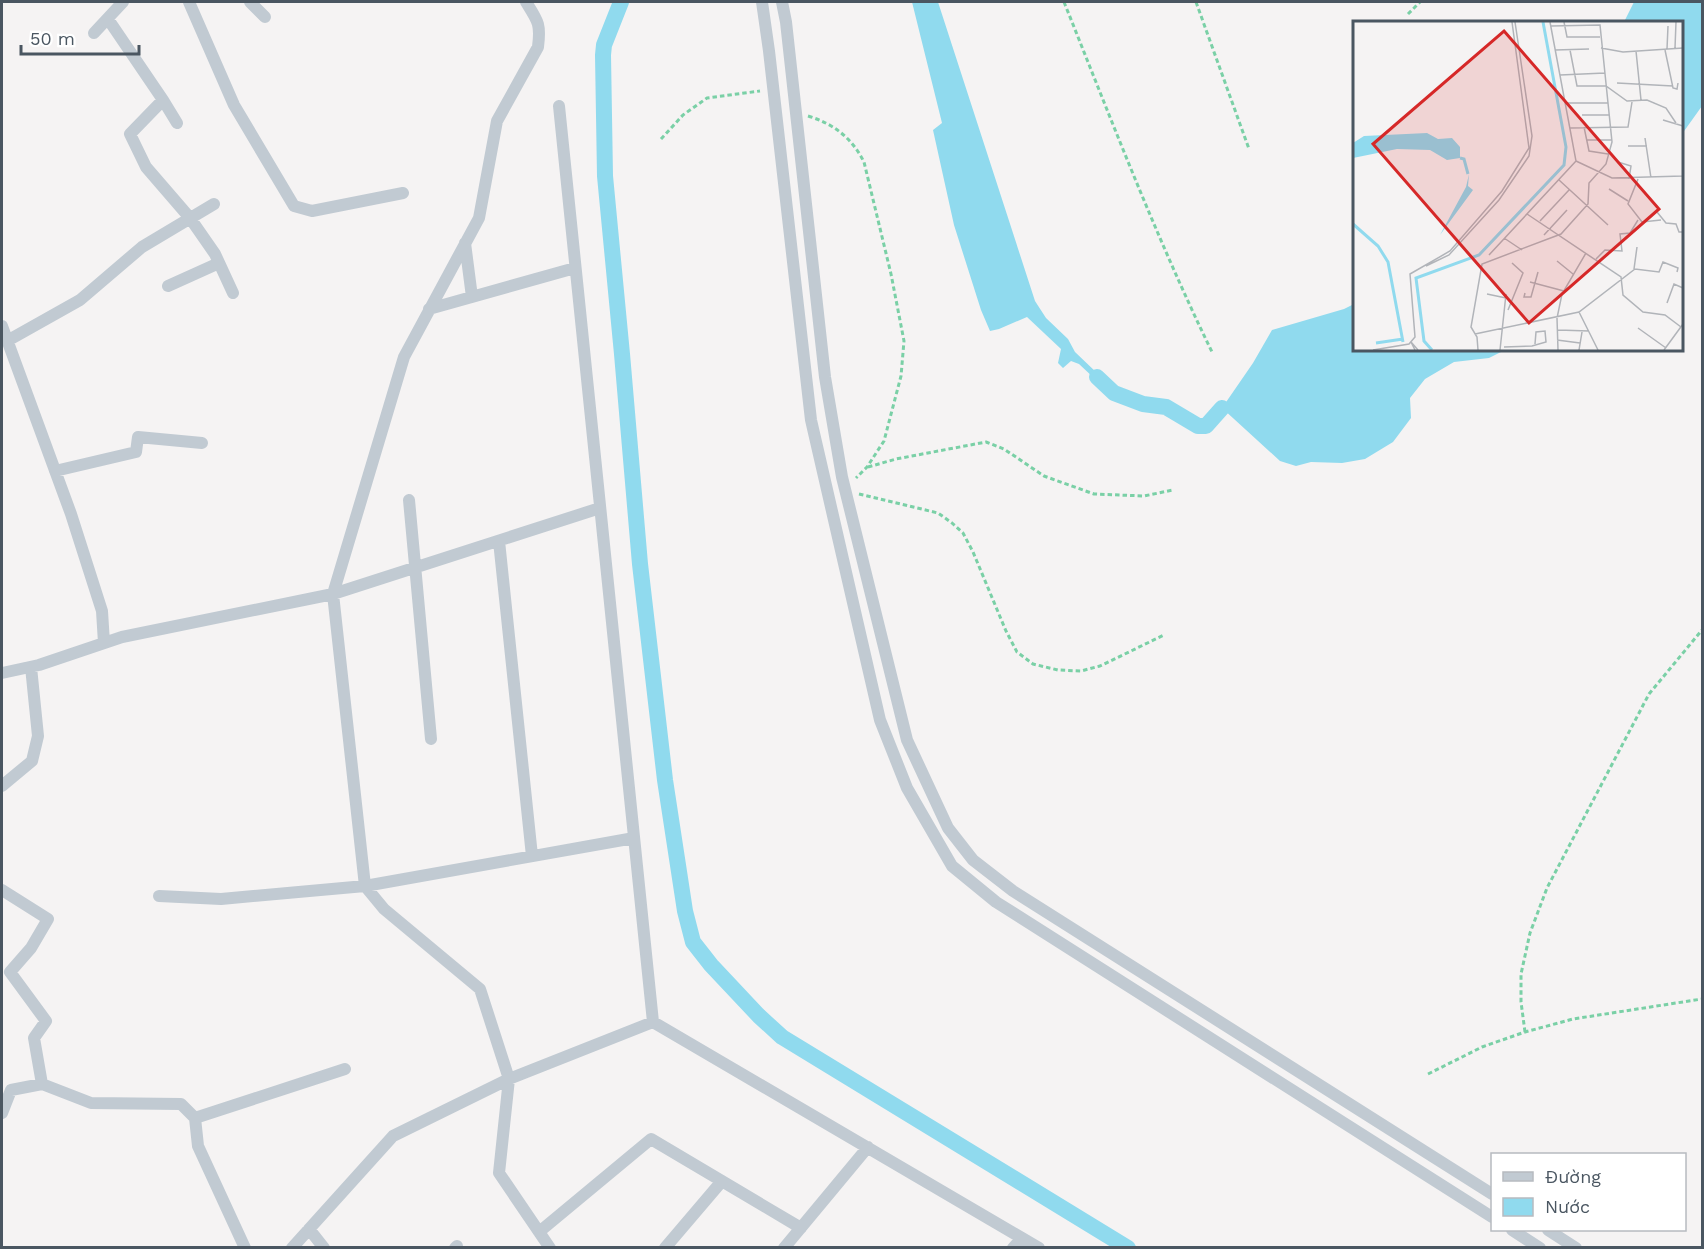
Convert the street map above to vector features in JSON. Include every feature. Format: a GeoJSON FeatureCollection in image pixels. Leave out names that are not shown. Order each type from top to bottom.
{"type":"FeatureCollection","features":[{"type":"Feature","properties":{"kind":"street"},"geometry":{"type":"LineString","coordinates":[[94,33],[123,2]]}},
{"type":"Feature","properties":{"kind":"street"},"geometry":{"type":"LineString","coordinates":[[189,2],[234,105],[294,206],[312,211],[403,193]]}},
{"type":"Feature","properties":{"kind":"street"},"geometry":{"type":"LineString","coordinates":[[249,2],[265,17]]}},
{"type":"Feature","properties":{"kind":"street"},"geometry":{"type":"LineString","coordinates":[[526,2],[539,22],[538,47],[497,121],[478,218],[404,357],[333,594],[365,886],[384,909],[480,989],[508,1079],[499,1173],[550,1248]]}},
{"type":"Feature","properties":{"kind":"street"},"geometry":{"type":"LineString","coordinates":[[762,2],[811,420],[827,495],[880,720],[906,788],[952,866],[996,902],[1487,1214],[1491,1198]]}},
{"type":"Feature","properties":{"kind":"street"},"geometry":{"type":"LineString","coordinates":[[782,2],[825,377],[846,490],[907,740],[948,828],[973,860],[1013,891],[1491,1193]]}},
{"type":"Feature","properties":{"kind":"street"},"geometry":{"type":"LineString","coordinates":[[108,19],[177,123]]}},
{"type":"Feature","properties":{"kind":"street"},"geometry":{"type":"LineString","coordinates":[[163,100],[130,134],[146,167],[190,218],[216,254],[233,293]]}},
{"type":"Feature","properties":{"kind":"street"},"geometry":{"type":"LineString","coordinates":[[559,106],[653,1022]]}},
{"type":"Feature","properties":{"kind":"street"},"geometry":{"type":"LineString","coordinates":[[776,115],[795,112]]}},
{"type":"Feature","properties":{"kind":"street"},"geometry":{"type":"LineString","coordinates":[[7,341],[80,300],[142,247],[214,204]]}},
{"type":"Feature","properties":{"kind":"street"},"geometry":{"type":"LineString","coordinates":[[465,243],[472,297]]}},
{"type":"Feature","properties":{"kind":"street"},"geometry":{"type":"LineString","coordinates":[[168,286],[219,263]]}},
{"type":"Feature","properties":{"kind":"street"},"geometry":{"type":"LineString","coordinates":[[429,309],[575,268]]}},
{"type":"Feature","properties":{"kind":"street"},"geometry":{"type":"LineString","coordinates":[[2,326],[71,514],[102,611],[104,643]]}},
{"type":"Feature","properties":{"kind":"street"},"geometry":{"type":"LineString","coordinates":[[55,471],[136,452],[138,437],[201,443]]}},
{"type":"Feature","properties":{"kind":"street"},"geometry":{"type":"LineString","coordinates":[[827,495],[846,490]]}},
{"type":"Feature","properties":{"kind":"street"},"geometry":{"type":"LineString","coordinates":[[409,500],[431,739]]}},
{"type":"Feature","properties":{"kind":"street"},"geometry":{"type":"LineString","coordinates":[[2,673],[31,667],[122,637],[333,594],[600,508]]}},
{"type":"Feature","properties":{"kind":"street"},"geometry":{"type":"LineString","coordinates":[[499,541],[532,856]]}},
{"type":"Feature","properties":{"kind":"street"},"geometry":{"type":"LineString","coordinates":[[2,786],[32,761],[34,753],[38,736],[31,667]]}},
{"type":"Feature","properties":{"kind":"street"},"geometry":{"type":"LineString","coordinates":[[159,896],[221,899],[365,886],[634,838]]}},
{"type":"Feature","properties":{"kind":"street"},"geometry":{"type":"LineString","coordinates":[[2,890],[48,919],[31,948],[9,972],[46,1021],[34,1038],[42,1084]]}},
{"type":"Feature","properties":{"kind":"street"},"geometry":{"type":"LineString","coordinates":[[1044,933],[1055,918]]}},
{"type":"Feature","properties":{"kind":"street"},"geometry":{"type":"LineString","coordinates":[[292,1248],[393,1136],[508,1079],[653,1022]]}},
{"type":"Feature","properties":{"kind":"street"},"geometry":{"type":"LineString","coordinates":[[653,1022],[1039,1248]]}},
{"type":"Feature","properties":{"kind":"street"},"geometry":{"type":"LineString","coordinates":[[195,1118],[345,1069]]}},
{"type":"Feature","properties":{"kind":"street"},"geometry":{"type":"LineString","coordinates":[[2,1113],[11,1090],[42,1084],[92,1102],[180,1104],[195,1118],[198,1146],[245,1248]]}},
{"type":"Feature","properties":{"kind":"street"},"geometry":{"type":"LineString","coordinates":[[539,1232],[651,1139],[801,1228]]}},
{"type":"Feature","properties":{"kind":"street"},"geometry":{"type":"LineString","coordinates":[[784,1248],[868,1147]]}},
{"type":"Feature","properties":{"kind":"street"},"geometry":{"type":"LineString","coordinates":[[665,1248],[722,1181]]}},
{"type":"Feature","properties":{"kind":"street"},"geometry":{"type":"LineString","coordinates":[[309,1229],[324,1248]]}},
{"type":"Feature","properties":{"kind":"street"},"geometry":{"type":"LineString","coordinates":[[1514,1231],[1540,1248]]}},
{"type":"Feature","properties":{"kind":"street"},"geometry":{"type":"LineString","coordinates":[[1550,1231],[1576,1248]]}},
{"type":"Feature","properties":{"kind":"street"},"geometry":{"type":"LineString","coordinates":[[1013,1248],[1022,1238]]}},
{"type":"Feature","properties":{"kind":"path"},"geometry":{"type":"LineString","coordinates":[[1064,2],[1124,154],[1183,292],[1212,352]]}},
{"type":"Feature","properties":{"kind":"path"},"geometry":{"type":"LineString","coordinates":[[1196,2],[1249,149]]}},
{"type":"Feature","properties":{"kind":"path"},"geometry":{"type":"LineString","coordinates":[[1408,14],[1419,2]]}},
{"type":"Feature","properties":{"kind":"path"},"geometry":{"type":"LineString","coordinates":[[662,139],[683,116],[707,98],[773,89]]}},
{"type":"Feature","properties":{"kind":"path"},"geometry":{"type":"LineString","coordinates":[[795,112],[822,120],[842,133],[856,147],[864,162],[891,274],[904,341],[901,376],[884,441],[867,467],[846,490],[938,513],[963,533],[974,552],[1006,631],[1017,652],[1033,663],[1058,670],[1081,671],[1100,666],[1164,635]]}},
{"type":"Feature","properties":{"kind":"path"},"geometry":{"type":"LineString","coordinates":[[867,467],[896,459],[986,442],[1004,449],[1044,476],[1094,494],[1144,496],[1173,490]]}},
{"type":"Feature","properties":{"kind":"path"},"geometry":{"type":"LineString","coordinates":[[1526,1032],[1521,1002],[1521,974],[1530,933],[1547,888],[1649,693],[1702,630]]}},
{"type":"Feature","properties":{"kind":"path"},"geometry":{"type":"LineString","coordinates":[[1428,1074],[1482,1047],[1573,1019],[1702,999]]}},
{"type":"Feature","properties":{"kind":"water"},"geometry":{"type":"Polygon","coordinates":[[[912,2],[938,2],[1035,301],[1046,318],[1068,339],[1075,352],[1097,373],[1095,379],[1079,364],[1071,361],[1063,368],[1058,363],[1061,349],[1027,317],[990,331],[954,225],[933,130],[942,123],[912,2]]]}},
{"type":"Feature","properties":{"kind":"water"},"geometry":{"type":"Polygon","coordinates":[[[1634,2],[1702,2],[1702,106],[1683,133],[1683,21],[1624,21],[1634,2]]]}},
{"type":"Feature","properties":{"kind":"water"},"geometry":{"type":"Polygon","coordinates":[[[1353,304],[1353,351],[1503,351],[1489,358],[1454,362],[1425,379],[1410,398],[1411,418],[1393,442],[1365,459],[1342,463],[1311,462],[1296,466],[1280,461],[1222,408],[1253,363],[1272,330],[1353,304]]]}},
{"type":"Feature","properties":{"kind":"waterway"},"geometry":{"type":"LineString","coordinates":[[621,2],[604,45],[603,55],[605,176],[640,564],[665,780],[685,911],[693,942],[711,965],[782,1037],[1128,1248]]}},
{"type":"Feature","properties":{"kind":"waterway"},"geometry":{"type":"LineString","coordinates":[[1097,377],[1114,393],[1143,404],[1166,407],[1198,426],[1206,426],[1222,408]]}}]}
